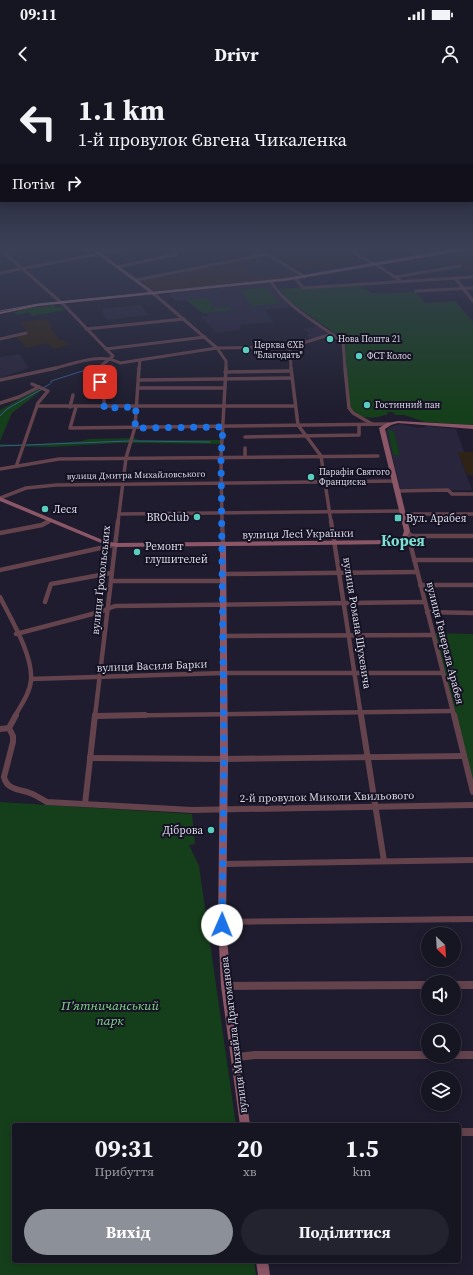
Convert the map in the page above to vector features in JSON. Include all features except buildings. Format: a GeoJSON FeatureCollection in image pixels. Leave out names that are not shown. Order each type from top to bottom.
{"type":"FeatureCollection","features":[{"type":"Feature","properties":{"kind":"main road"},"geometry":{"type":"LineString","coordinates":[[0,312],[31,306],[62,303]]}},
{"type":"Feature","properties":{"kind":"main road"},"geometry":{"type":"LineString","coordinates":[[409,533],[402,513],[382,428],[389,424],[398,422],[473,427]]}},
{"type":"Feature","properties":{"kind":"main road","name":"вулиця Лесі Українки"},"geometry":{"type":"LineString","coordinates":[[0,498],[114,545],[385,543],[402,540],[409,533]]}},
{"type":"Feature","properties":{"kind":"main road","name":"вулиця Михайла Драгоманова"},"geometry":{"type":"LineString","coordinates":[[223,544],[224,808],[222,922],[226,986],[237,1057],[245,1123]]}},
{"type":"Feature","properties":{"kind":"main road"},"geometry":{"type":"LineString","coordinates":[[262,1263],[264,1275]]}},
{"type":"Feature","properties":{"kind":"street"},"geometry":{"type":"LineString","coordinates":[[62,303],[106,348],[113,356],[111,358]]}},
{"type":"Feature","properties":{"kind":"street"},"geometry":{"type":"LineString","coordinates":[[165,303],[217,348]]}},
{"type":"Feature","properties":{"kind":"street"},"geometry":{"type":"LineString","coordinates":[[288,303],[343,343],[349,408],[353,413],[382,428]]}},
{"type":"Feature","properties":{"kind":"street"},"geometry":{"type":"LineString","coordinates":[[86,329],[184,319]]}},
{"type":"Feature","properties":{"kind":"street"},"geometry":{"type":"LineString","coordinates":[[0,339],[26,333]]}},
{"type":"Feature","properties":{"kind":"street"},"geometry":{"type":"LineString","coordinates":[[0,380],[100,358],[111,358],[120,363],[217,348],[290,347],[332,334]]}},
{"type":"Feature","properties":{"kind":"street"},"geometry":{"type":"LineString","coordinates":[[106,348],[205,337]]}},
{"type":"Feature","properties":{"kind":"street"},"geometry":{"type":"LineString","coordinates":[[290,347],[290,371],[298,425],[321,456]]}},
{"type":"Feature","properties":{"kind":"street","name":"вулиця Михайла Драгоманова"},"geometry":{"type":"LineString","coordinates":[[217,348],[226,361],[225,407],[221,457],[223,544]]}},
{"type":"Feature","properties":{"kind":"street"},"geometry":{"type":"LineString","coordinates":[[104,408],[105,396],[100,382],[102,365],[111,358]]}},
{"type":"Feature","properties":{"kind":"street","name":"вулиця Ґрохольських"},"geometry":{"type":"LineString","coordinates":[[85,804],[109,609],[111,573],[122,484],[126,458],[135,428],[140,360]]}},
{"type":"Feature","properties":{"kind":"street"},"geometry":{"type":"LineString","coordinates":[[225,372],[290,371]]}},
{"type":"Feature","properties":{"kind":"street"},"geometry":{"type":"LineString","coordinates":[[139,380],[291,378]]}},
{"type":"Feature","properties":{"kind":"street"},"geometry":{"type":"LineString","coordinates":[[18,464],[37,406],[48,391],[32,384]]}},
{"type":"Feature","properties":{"kind":"street"},"geometry":{"type":"LineString","coordinates":[[0,403],[20,397],[39,387]]}},
{"type":"Feature","properties":{"kind":"street"},"geometry":{"type":"LineString","coordinates":[[138,388],[225,388]]}},
{"type":"Feature","properties":{"kind":"street"},"geometry":{"type":"LineString","coordinates":[[70,407],[73,395]]}},
{"type":"Feature","properties":{"kind":"street"},"geometry":{"type":"LineString","coordinates":[[37,406],[104,408],[295,406]]}},
{"type":"Feature","properties":{"kind":"street"},"geometry":{"type":"LineString","coordinates":[[76,407],[70,428],[389,424]]}},
{"type":"Feature","properties":{"kind":"street"},"geometry":{"type":"LineString","coordinates":[[245,437],[359,435],[359,425]]}},
{"type":"Feature","properties":{"kind":"street"},"geometry":{"type":"LineString","coordinates":[[245,448],[245,457]]}},
{"type":"Feature","properties":{"kind":"street","name":"вулиця Романа Шухевича"},"geometry":{"type":"LineString","coordinates":[[321,456],[384,861]]}},
{"type":"Feature","properties":{"kind":"street"},"geometry":{"type":"LineString","coordinates":[[0,469],[18,464],[58,459],[378,456]]}},
{"type":"Feature","properties":{"kind":"street","name":"вулиця Дмитра Михайловського"},"geometry":{"type":"LineString","coordinates":[[0,498],[20,490],[37,486],[395,482]]}},
{"type":"Feature","properties":{"kind":"street"},"geometry":{"type":"LineString","coordinates":[[397,491],[448,490],[452,494],[473,494]]}},
{"type":"Feature","properties":{"kind":"street"},"geometry":{"type":"LineString","coordinates":[[119,514],[222,512],[473,514]]}},
{"type":"Feature","properties":{"kind":"street"},"geometry":{"type":"LineString","coordinates":[[0,533],[42,524],[51,520]]}},
{"type":"Feature","properties":{"kind":"street"},"geometry":{"type":"LineString","coordinates":[[409,533],[473,536]]}},
{"type":"Feature","properties":{"kind":"street","name":"вулиця Генерала Арабея"},"geometry":{"type":"LineString","coordinates":[[409,533],[410,544],[420,585],[473,792]]}},
{"type":"Feature","properties":{"kind":"street"},"geometry":{"type":"LineString","coordinates":[[385,543],[410,544]]}},
{"type":"Feature","properties":{"kind":"street"},"geometry":{"type":"LineString","coordinates":[[0,570],[114,545]]}},
{"type":"Feature","properties":{"kind":"street"},"geometry":{"type":"LineString","coordinates":[[414,560],[473,560]]}},
{"type":"Feature","properties":{"kind":"street"},"geometry":{"type":"LineString","coordinates":[[111,581],[417,572]]}},
{"type":"Feature","properties":{"kind":"street"},"geometry":{"type":"LineString","coordinates":[[46,602],[51,584],[111,573]]}},
{"type":"Feature","properties":{"kind":"street"},"geometry":{"type":"LineString","coordinates":[[420,585],[473,585]]}},
{"type":"Feature","properties":{"kind":"street"},"geometry":{"type":"LineString","coordinates":[[0,597],[27,660],[31,679],[16,717],[9,728]]}},
{"type":"Feature","properties":{"kind":"street"},"geometry":{"type":"LineString","coordinates":[[16,634],[109,609],[115,606],[425,602]]}},
{"type":"Feature","properties":{"kind":"street"},"geometry":{"type":"LineString","coordinates":[[427,612],[473,613]]}},
{"type":"Feature","properties":{"kind":"street"},"geometry":{"type":"LineString","coordinates":[[224,636],[433,635]]}},
{"type":"Feature","properties":{"kind":"street","name":"вулиця Василя Барки"},"geometry":{"type":"LineString","coordinates":[[31,679],[224,673],[442,673]]}},
{"type":"Feature","properties":{"kind":"street"},"geometry":{"type":"LineString","coordinates":[[96,716],[452,711]]}},
{"type":"Feature","properties":{"kind":"street"},"geometry":{"type":"LineString","coordinates":[[0,729],[9,728]]}},
{"type":"Feature","properties":{"kind":"street"},"geometry":{"type":"LineString","coordinates":[[9,728],[13,736],[13,742],[2,772],[5,782],[11,788],[31,793],[47,802],[85,804]]}},
{"type":"Feature","properties":{"kind":"street"},"geometry":{"type":"LineString","coordinates":[[90,758],[224,759],[464,756]]}},
{"type":"Feature","properties":{"kind":"street","name":"2-й провулок Миколи Хвильового"},"geometry":{"type":"LineString","coordinates":[[85,804],[192,810],[224,808],[473,805]]}},
{"type":"Feature","properties":{"kind":"street"},"geometry":{"type":"LineString","coordinates":[[223,864],[473,860]]}},
{"type":"Feature","properties":{"kind":"street"},"geometry":{"type":"LineString","coordinates":[[222,922],[473,919]]}},
{"type":"Feature","properties":{"kind":"street"},"geometry":{"type":"LineString","coordinates":[[226,986],[421,985]]}},
{"type":"Feature","properties":{"kind":"street"},"geometry":{"type":"LineString","coordinates":[[461,985],[473,985]]}},
{"type":"Feature","properties":{"kind":"street"},"geometry":{"type":"LineString","coordinates":[[237,1057],[255,1055],[421,1055]]}},
{"type":"Feature","properties":{"kind":"street"},"geometry":{"type":"LineString","coordinates":[[461,1055],[473,1055]]}},
{"type":"Feature","properties":{"kind":"street"},"geometry":{"type":"LineString","coordinates":[[461,1132],[473,1132]]}},
{"type":"Feature","properties":{"kind":"shaded area"},"geometry":{"type":"Polygon","coordinates":[[[190,303],[287,303],[291,307],[265,310],[274,322],[240,325],[242,329],[217,333],[201,317],[209,316],[206,313],[203,313],[190,303]]]}},
{"type":"Feature","properties":{"kind":"shaded area"},"geometry":{"type":"Polygon","coordinates":[[[141,305],[148,315],[107,320],[101,309],[141,305]]]}},
{"type":"Feature","properties":{"kind":"shaded area"},"geometry":{"type":"Polygon","coordinates":[[[46,319],[53,327],[51,328],[59,340],[63,340],[69,345],[54,349],[48,343],[26,348],[16,336],[28,333],[20,322],[46,319]]]}},
{"type":"Feature","properties":{"kind":"shaded area"},"geometry":{"type":"Polygon","coordinates":[[[317,326],[327,334],[313,339],[307,336],[309,333],[302,329],[317,326]]]}},
{"type":"Feature","properties":{"kind":"shaded area"},"geometry":{"type":"Polygon","coordinates":[[[19,354],[29,368],[0,378],[0,357],[19,354]]]}},
{"type":"Feature","properties":{"kind":"shaded area"},"geometry":{"type":"Polygon","coordinates":[[[400,424],[419,428],[428,426],[456,429],[464,452],[458,452],[472,490],[401,491],[386,431],[390,427],[400,424]]]}},
{"type":"Feature","properties":{"kind":"shaded area"},"geometry":{"type":"Polygon","coordinates":[[[458,452],[473,452],[473,475],[467,475],[458,452]]]}},
{"type":"Feature","properties":{"kind":"green space"},"geometry":{"type":"Polygon","coordinates":[[[190,303],[211,303],[212,305],[210,309],[229,307],[231,310],[203,313],[190,303]]]}},
{"type":"Feature","properties":{"kind":"green space"},"geometry":{"type":"Polygon","coordinates":[[[250,303],[279,303],[252,306],[250,303]]]}},
{"type":"Feature","properties":{"kind":"green space"},"geometry":{"type":"Polygon","coordinates":[[[292,303],[457,303],[473,322],[473,425],[425,422],[404,415],[395,415],[393,412],[387,412],[388,414],[373,418],[359,416],[354,413],[350,410],[343,343],[346,341],[292,303]]]}},
{"type":"Feature","properties":{"kind":"green space"},"geometry":{"type":"Polygon","coordinates":[[[55,305],[55,308],[62,307],[65,310],[32,316],[29,312],[17,315],[14,312],[0,315],[30,308],[55,305]]]}},
{"type":"Feature","properties":{"kind":"green space"},"geometry":{"type":"Polygon","coordinates":[[[38,389],[42,390],[12,413],[0,441],[0,410],[38,389]]]}},
{"type":"Feature","properties":{"kind":"green space"},"geometry":{"type":"Polygon","coordinates":[[[388,429],[394,432],[400,455],[393,455],[388,429]]]}},
{"type":"Feature","properties":{"kind":"green space"},"geometry":{"type":"Polygon","coordinates":[[[135,438],[138,440],[222,440],[222,444],[120,443],[52,447],[0,446],[0,444],[24,445],[82,441],[89,439],[135,438]]]}},
{"type":"Feature","properties":{"kind":"green space"},"geometry":{"type":"Polygon","coordinates":[[[432,633],[473,634],[473,792],[432,633]]]}},
{"type":"Feature","properties":{"kind":"green space","name":"П'ятничанський парк"},"geometry":{"type":"Polygon","coordinates":[[[0,802],[192,814],[195,844],[189,845],[199,866],[236,1123],[12,1123],[12,1263],[254,1263],[256,1275],[0,1275],[0,802]]]}},
{"type":"Feature","properties":{"kind":"waterway"},"geometry":{"type":"LineString","coordinates":[[51,383],[51,381],[89,369]]}},
{"type":"Feature","properties":{"kind":"waterway"},"geometry":{"type":"LineString","coordinates":[[43,388],[50,384]]}},
{"type":"Feature","properties":{"kind":"waterway"},"geometry":{"type":"LineString","coordinates":[[0,416],[7,409],[42,389]]}},
{"type":"Feature","properties":{"kind":"waterway"},"geometry":{"type":"LineString","coordinates":[[26,445],[129,441]]}},
{"type":"Feature","properties":{"kind":"waterway"},"geometry":{"type":"LineString","coordinates":[[133,441],[210,442]]}},
{"type":"Feature","properties":{"kind":"waterway"},"geometry":{"type":"LineString","coordinates":[[0,446],[22,445]]}},
{"type":"Feature","properties":{"kind":"tram line"},"geometry":{"type":"LineString","coordinates":[[0,311],[50,303]]}},
{"type":"Feature","properties":{"kind":"place","name":"Нова Пошта 21"},"geometry":{"type":"Point","coordinates":[330,339]}},
{"type":"Feature","properties":{"kind":"place","name":"Церква ЄХБ \"Благодать\""},"geometry":{"type":"Point","coordinates":[246,350]}},
{"type":"Feature","properties":{"kind":"place","name":"ФСТ Колос"},"geometry":{"type":"Point","coordinates":[359,356]}},
{"type":"Feature","properties":{"kind":"place","name":"Гостинний пан"},"geometry":{"type":"Point","coordinates":[367,405]}},
{"type":"Feature","properties":{"kind":"place","name":"Парафія Святого Франциска"},"geometry":{"type":"Point","coordinates":[311,477]}},
{"type":"Feature","properties":{"kind":"place","name":"Леся"},"geometry":{"type":"Point","coordinates":[45,509]}},
{"type":"Feature","properties":{"kind":"place","name":"BROclub"},"geometry":{"type":"Point","coordinates":[197,517]}},
{"type":"Feature","properties":{"kind":"place","name":"Вул. Арабея"},"geometry":{"type":"Point","coordinates":[398,518]}},
{"type":"Feature","properties":{"kind":"place","name":"Ремонт глушителей"},"geometry":{"type":"Point","coordinates":[137,552]}},
{"type":"Feature","properties":{"kind":"place","name":"Діброва"},"geometry":{"type":"Point","coordinates":[211,830]}},
{"type":"Feature","properties":{"kind":"district","name":"Корея"},"geometry":{"type":"Point","coordinates":[403,540]}},
{"type":"Feature","properties":{"kind":"route"},"geometry":{"type":"LineString","coordinates":[[100,382],[105,396],[104,408],[136,407],[135,428],[223,427],[221,457],[224,714],[222,925]]}}]}
